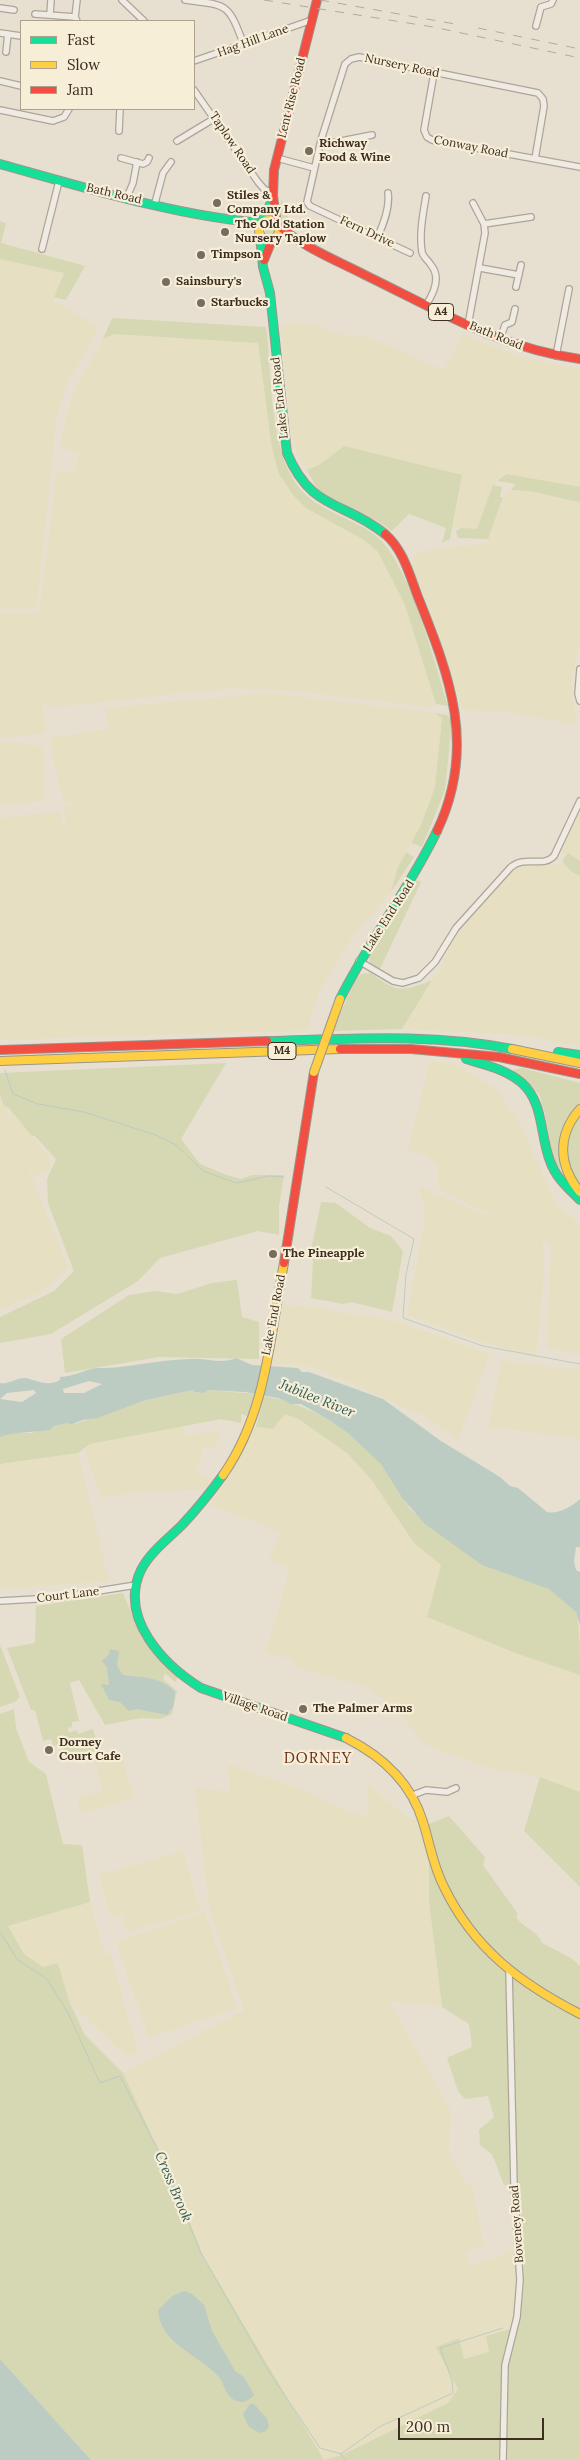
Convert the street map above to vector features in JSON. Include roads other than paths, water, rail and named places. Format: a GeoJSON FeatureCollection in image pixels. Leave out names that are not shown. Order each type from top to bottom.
{"type":"FeatureCollection","features":[{"type":"Feature","properties":{"kind":"main road","name":"Lent Rise Road"},"geometry":{"type":"LineString","coordinates":[[262,223],[273,194],[277,158],[317,0]]}},
{"type":"Feature","properties":{"kind":"main road","name":"Bath Road"},"geometry":{"type":"LineString","coordinates":[[0,164],[59,181],[228,221],[260,235]]}},
{"type":"Feature","properties":{"kind":"main road","name":"Lent Rise Road"},"geometry":{"type":"LineString","coordinates":[[273,194],[278,225]]}},
{"type":"Feature","properties":{"kind":"main road"},"geometry":{"type":"LineString","coordinates":[[263,267],[267,248],[278,233],[278,225],[270,220],[262,223],[259,229],[260,235],[266,240],[273,239]]}},
{"type":"Feature","properties":{"kind":"main road","name":"Bath Road"},"geometry":{"type":"LineString","coordinates":[[228,221],[262,223]]}},
{"type":"Feature","properties":{"kind":"main road","name":"Bath Road"},"geometry":{"type":"LineString","coordinates":[[278,225],[308,247],[468,325],[500,339],[556,356],[580,359]]}},
{"type":"Feature","properties":{"kind":"main road","name":"Lake End Road"},"geometry":{"type":"LineString","coordinates":[[136,1585],[141,1571],[152,1552],[189,1518],[227,1468],[242,1444],[259,1399],[286,1255],[314,1072],[340,999],[359,961],[415,876],[446,808],[452,787],[458,747],[456,710],[435,641],[396,547],[374,526],[330,504],[316,494],[300,476],[285,446],[270,293],[263,267],[260,235]]}},
{"type":"Feature","properties":{"kind":"main road","name":"Bath Road"},"geometry":{"type":"LineString","coordinates":[[273,239],[308,247]]}},
{"type":"Feature","properties":{"kind":"main road","name":"M4"},"geometry":{"type":"LineString","coordinates":[[0,1050],[369,1037],[438,1039],[580,1055]]}},
{"type":"Feature","properties":{"kind":"main road","name":"M4"},"geometry":{"type":"LineString","coordinates":[[0,1061],[329,1049],[411,1049],[499,1058],[580,1074]]}},
{"type":"Feature","properties":{"kind":"main road","name":"M4"},"geometry":{"type":"LineString","coordinates":[[411,1049],[492,1064],[518,1079],[528,1090],[537,1105],[546,1152],[552,1167],[566,1188],[580,1200]]}},
{"type":"Feature","properties":{"kind":"main road","name":"M4"},"geometry":{"type":"LineString","coordinates":[[525,1050],[580,1063]]}},
{"type":"Feature","properties":{"kind":"main road"},"geometry":{"type":"LineString","coordinates":[[580,1109],[566,1130],[562,1152],[567,1175],[580,1192]]}},
{"type":"Feature","properties":{"kind":"main road","name":"Village Road"},"geometry":{"type":"LineString","coordinates":[[136,1585],[135,1599],[138,1618],[145,1634],[158,1652],[179,1672],[202,1688],[320,1728],[359,1744],[392,1770],[413,1795],[420,1812],[431,1856],[444,1888],[472,1930],[509,1971],[520,1980],[580,2014]]}},
{"type":"Feature","properties":{"kind":"street"},"geometry":{"type":"LineString","coordinates":[[50,15],[51,0]]}},
{"type":"Feature","properties":{"kind":"street"},"geometry":{"type":"LineString","coordinates":[[35,14],[76,19],[77,0]]}},
{"type":"Feature","properties":{"kind":"street"},"geometry":{"type":"LineString","coordinates":[[122,0],[143,20]]}},
{"type":"Feature","properties":{"kind":"street"},"geometry":{"type":"LineString","coordinates":[[185,0],[220,4],[229,10],[244,45]]}},
{"type":"Feature","properties":{"kind":"street"},"geometry":{"type":"LineString","coordinates":[[536,26],[541,7],[551,4],[553,0]]}},
{"type":"Feature","properties":{"kind":"street"},"geometry":{"type":"LineString","coordinates":[[0,8],[14,10]]}},
{"type":"Feature","properties":{"kind":"street","name":"Hag Hill Lane"},"geometry":{"type":"LineString","coordinates":[[195,62],[312,20]]}},
{"type":"Feature","properties":{"kind":"street"},"geometry":{"type":"LineString","coordinates":[[0,33],[20,36]]}},
{"type":"Feature","properties":{"kind":"street"},"geometry":{"type":"LineString","coordinates":[[6,52],[8,34]]}},
{"type":"Feature","properties":{"kind":"street","name":"Nursery Road"},"geometry":{"type":"LineString","coordinates":[[314,168],[345,64],[351,59],[359,57],[538,94],[543,99],[544,106],[535,159]]}},
{"type":"Feature","properties":{"kind":"street","name":"Conway Road"},"geometry":{"type":"LineString","coordinates":[[434,73],[424,130],[427,138],[580,167]]}},
{"type":"Feature","properties":{"kind":"street"},"geometry":{"type":"LineString","coordinates":[[0,81],[20,86]]}},
{"type":"Feature","properties":{"kind":"street","name":"Taplow Road"},"geometry":{"type":"LineString","coordinates":[[195,91],[258,182],[265,190],[273,194]]}},
{"type":"Feature","properties":{"kind":"street"},"geometry":{"type":"LineString","coordinates":[[0,110],[53,121],[64,117],[68,110]]}},
{"type":"Feature","properties":{"kind":"street"},"geometry":{"type":"LineString","coordinates":[[119,131],[120,110]]}},
{"type":"Feature","properties":{"kind":"street"},"geometry":{"type":"LineString","coordinates":[[178,141],[215,118]]}},
{"type":"Feature","properties":{"kind":"street"},"geometry":{"type":"LineString","coordinates":[[322,140],[331,142],[369,137]]}},
{"type":"Feature","properties":{"kind":"street"},"geometry":{"type":"LineString","coordinates":[[121,158],[143,164],[149,158]]}},
{"type":"Feature","properties":{"kind":"street"},"geometry":{"type":"LineString","coordinates":[[277,158],[314,168]]}},
{"type":"Feature","properties":{"kind":"street"},"geometry":{"type":"LineString","coordinates":[[126,197],[133,183],[136,162]]}},
{"type":"Feature","properties":{"kind":"street"},"geometry":{"type":"LineString","coordinates":[[156,203],[163,173],[171,162]]}},
{"type":"Feature","properties":{"kind":"street","name":"Fern Drive"},"geometry":{"type":"LineString","coordinates":[[314,168],[307,202],[310,206],[408,250]]}},
{"type":"Feature","properties":{"kind":"street"},"geometry":{"type":"LineString","coordinates":[[42,249],[59,181]]}},
{"type":"Feature","properties":{"kind":"street"},"geometry":{"type":"LineString","coordinates":[[426,195],[422,221],[423,255],[434,267],[437,275],[436,286],[426,305]]}},
{"type":"Feature","properties":{"kind":"street"},"geometry":{"type":"LineString","coordinates":[[378,236],[384,223],[390,196]]}},
{"type":"Feature","properties":{"kind":"street"},"geometry":{"type":"LineString","coordinates":[[468,325],[480,268],[484,224],[473,203]]}},
{"type":"Feature","properties":{"kind":"street"},"geometry":{"type":"LineString","coordinates":[[484,224],[531,217]]}},
{"type":"Feature","properties":{"kind":"street"},"geometry":{"type":"LineString","coordinates":[[516,288],[521,265]]}},
{"type":"Feature","properties":{"kind":"street"},"geometry":{"type":"LineString","coordinates":[[480,268],[519,275]]}},
{"type":"Feature","properties":{"kind":"street"},"geometry":{"type":"LineString","coordinates":[[556,356],[569,289]]}},
{"type":"Feature","properties":{"kind":"street"},"geometry":{"type":"LineString","coordinates":[[500,339],[505,325],[512,322],[515,309]]}},
{"type":"Feature","properties":{"kind":"street"},"geometry":{"type":"LineString","coordinates":[[580,669],[578,681],[580,701]]}},
{"type":"Feature","properties":{"kind":"street"},"geometry":{"type":"LineString","coordinates":[[359,961],[393,981],[403,983],[412,982],[428,972],[456,928],[511,867],[521,860],[544,861],[550,860],[554,856],[580,801]]}},
{"type":"Feature","properties":{"kind":"street","name":"Court Lane"},"geometry":{"type":"LineString","coordinates":[[0,1601],[54,1598],[136,1585]]}},
{"type":"Feature","properties":{"kind":"street"},"geometry":{"type":"LineString","coordinates":[[413,1795],[426,1790],[447,1792],[456,1788]]}},
{"type":"Feature","properties":{"kind":"street","name":"Boveney Road"},"geometry":{"type":"LineString","coordinates":[[503,2460],[505,2365],[517,2317],[520,2280],[514,2185],[509,1971]]}},
{"type":"Feature","properties":{"kind":"street"},"geometry":{"type":"LineString","coordinates":[[510,1987],[520,1980]]}},
{"type":"Feature","properties":{"kind":"water","name":"Jubilee River"},"geometry":{"type":"Polygon","coordinates":[[[236,1358],[252,1365],[298,1368],[302,1372],[309,1372],[383,1399],[441,1441],[500,1477],[510,1486],[518,1488],[547,1512],[551,1513],[565,1509],[580,1499],[580,1547],[576,1547],[574,1561],[576,1570],[580,1572],[580,1625],[576,1612],[549,1589],[482,1565],[425,1524],[403,1499],[381,1464],[348,1433],[301,1404],[291,1404],[278,1398],[245,1392],[208,1390],[204,1393],[194,1392],[193,1390],[146,1400],[97,1418],[83,1420],[70,1425],[68,1423],[54,1426],[50,1430],[0,1437],[0,1399],[0,1383],[26,1378],[43,1383],[51,1383],[60,1380],[60,1377],[70,1376],[94,1368],[120,1367],[170,1360],[231,1360],[236,1358]],[[89,1381],[63,1389],[64,1393],[84,1393],[102,1384],[89,1381]],[[34,1390],[7,1393],[0,1399],[22,1402],[36,1393],[34,1390]]]}},
{"type":"Feature","properties":{"kind":"water"},"geometry":{"type":"Polygon","coordinates":[[[110,1649],[119,1651],[117,1666],[123,1675],[157,1680],[175,1692],[173,1707],[167,1715],[137,1709],[129,1711],[120,1702],[109,1700],[101,1684],[109,1685],[107,1667],[102,1661],[109,1654],[110,1649]]]}},
{"type":"Feature","properties":{"kind":"water"},"geometry":{"type":"Polygon","coordinates":[[[184,2291],[192,2294],[204,2305],[212,2331],[235,2371],[244,2377],[254,2395],[248,2400],[240,2402],[230,2397],[219,2377],[174,2341],[164,2329],[158,2310],[172,2296],[184,2291]]]}},
{"type":"Feature","properties":{"kind":"water"},"geometry":{"type":"Polygon","coordinates":[[[0,2359],[91,2460],[0,2460],[0,2359]]]}},
{"type":"Feature","properties":{"kind":"water"},"geometry":{"type":"Polygon","coordinates":[[[250,2404],[254,2404],[267,2419],[269,2426],[266,2431],[260,2433],[249,2427],[243,2414],[250,2404]]]}},
{"type":"Feature","properties":{"kind":"waterway"},"geometry":{"type":"LineString","coordinates":[[5,1070],[13,1094],[38,1104],[84,1112],[156,1135],[176,1145],[203,1171],[236,1183],[269,1176],[284,1177]]}},
{"type":"Feature","properties":{"kind":"waterway"},"geometry":{"type":"LineString","coordinates":[[326,1187],[414,1239],[406,1274],[403,1318],[483,1346],[580,1364]]}},
{"type":"Feature","properties":{"kind":"waterway","name":"Cress Brook"},"geometry":{"type":"LineString","coordinates":[[0,1932],[17,1959],[47,1979],[68,2013],[100,2083],[120,2076],[158,2150],[201,2253],[268,2370],[320,2448],[341,2454],[345,2460]]}},
{"type":"Feature","properties":{"kind":"waterway"},"geometry":{"type":"LineString","coordinates":[[341,2454],[379,2427],[453,2393],[452,2380],[440,2348],[503,2328]]}},
{"type":"Feature","properties":{"kind":"railway"},"geometry":{"type":"LineString","coordinates":[[264,0],[433,27],[580,58]]}},
{"type":"Feature","properties":{"kind":"railway"},"geometry":{"type":"LineString","coordinates":[[320,0],[455,24]]}},
{"type":"Feature","properties":{"kind":"railway"},"geometry":{"type":"LineString","coordinates":[[478,28],[580,49]]}},
{"type":"Feature","properties":{"kind":"place","name":"Richway Food & Wine"},"geometry":{"type":"Point","coordinates":[309,151]}},
{"type":"Feature","properties":{"kind":"place","name":"Stiles & Company Ltd."},"geometry":{"type":"Point","coordinates":[217,203]}},
{"type":"Feature","properties":{"kind":"place","name":"The Old Station Nursery Taplow"},"geometry":{"type":"Point","coordinates":[225,232]}},
{"type":"Feature","properties":{"kind":"place","name":"Timpson"},"geometry":{"type":"Point","coordinates":[201,255]}},
{"type":"Feature","properties":{"kind":"place","name":"Sainsbury's"},"geometry":{"type":"Point","coordinates":[166,282]}},
{"type":"Feature","properties":{"kind":"place","name":"Starbucks"},"geometry":{"type":"Point","coordinates":[201,303]}},
{"type":"Feature","properties":{"kind":"place","name":"The Pineapple"},"geometry":{"type":"Point","coordinates":[273,1254]}},
{"type":"Feature","properties":{"kind":"place","name":"The Palmer Arms"},"geometry":{"type":"Point","coordinates":[303,1709]}},
{"type":"Feature","properties":{"kind":"place","name":"Dorney Court Cafe"},"geometry":{"type":"Point","coordinates":[49,1750]}},
{"type":"Feature","properties":{"kind":"district","name":"DORNEY"},"geometry":{"type":"Point","coordinates":[318,1759]}}]}
